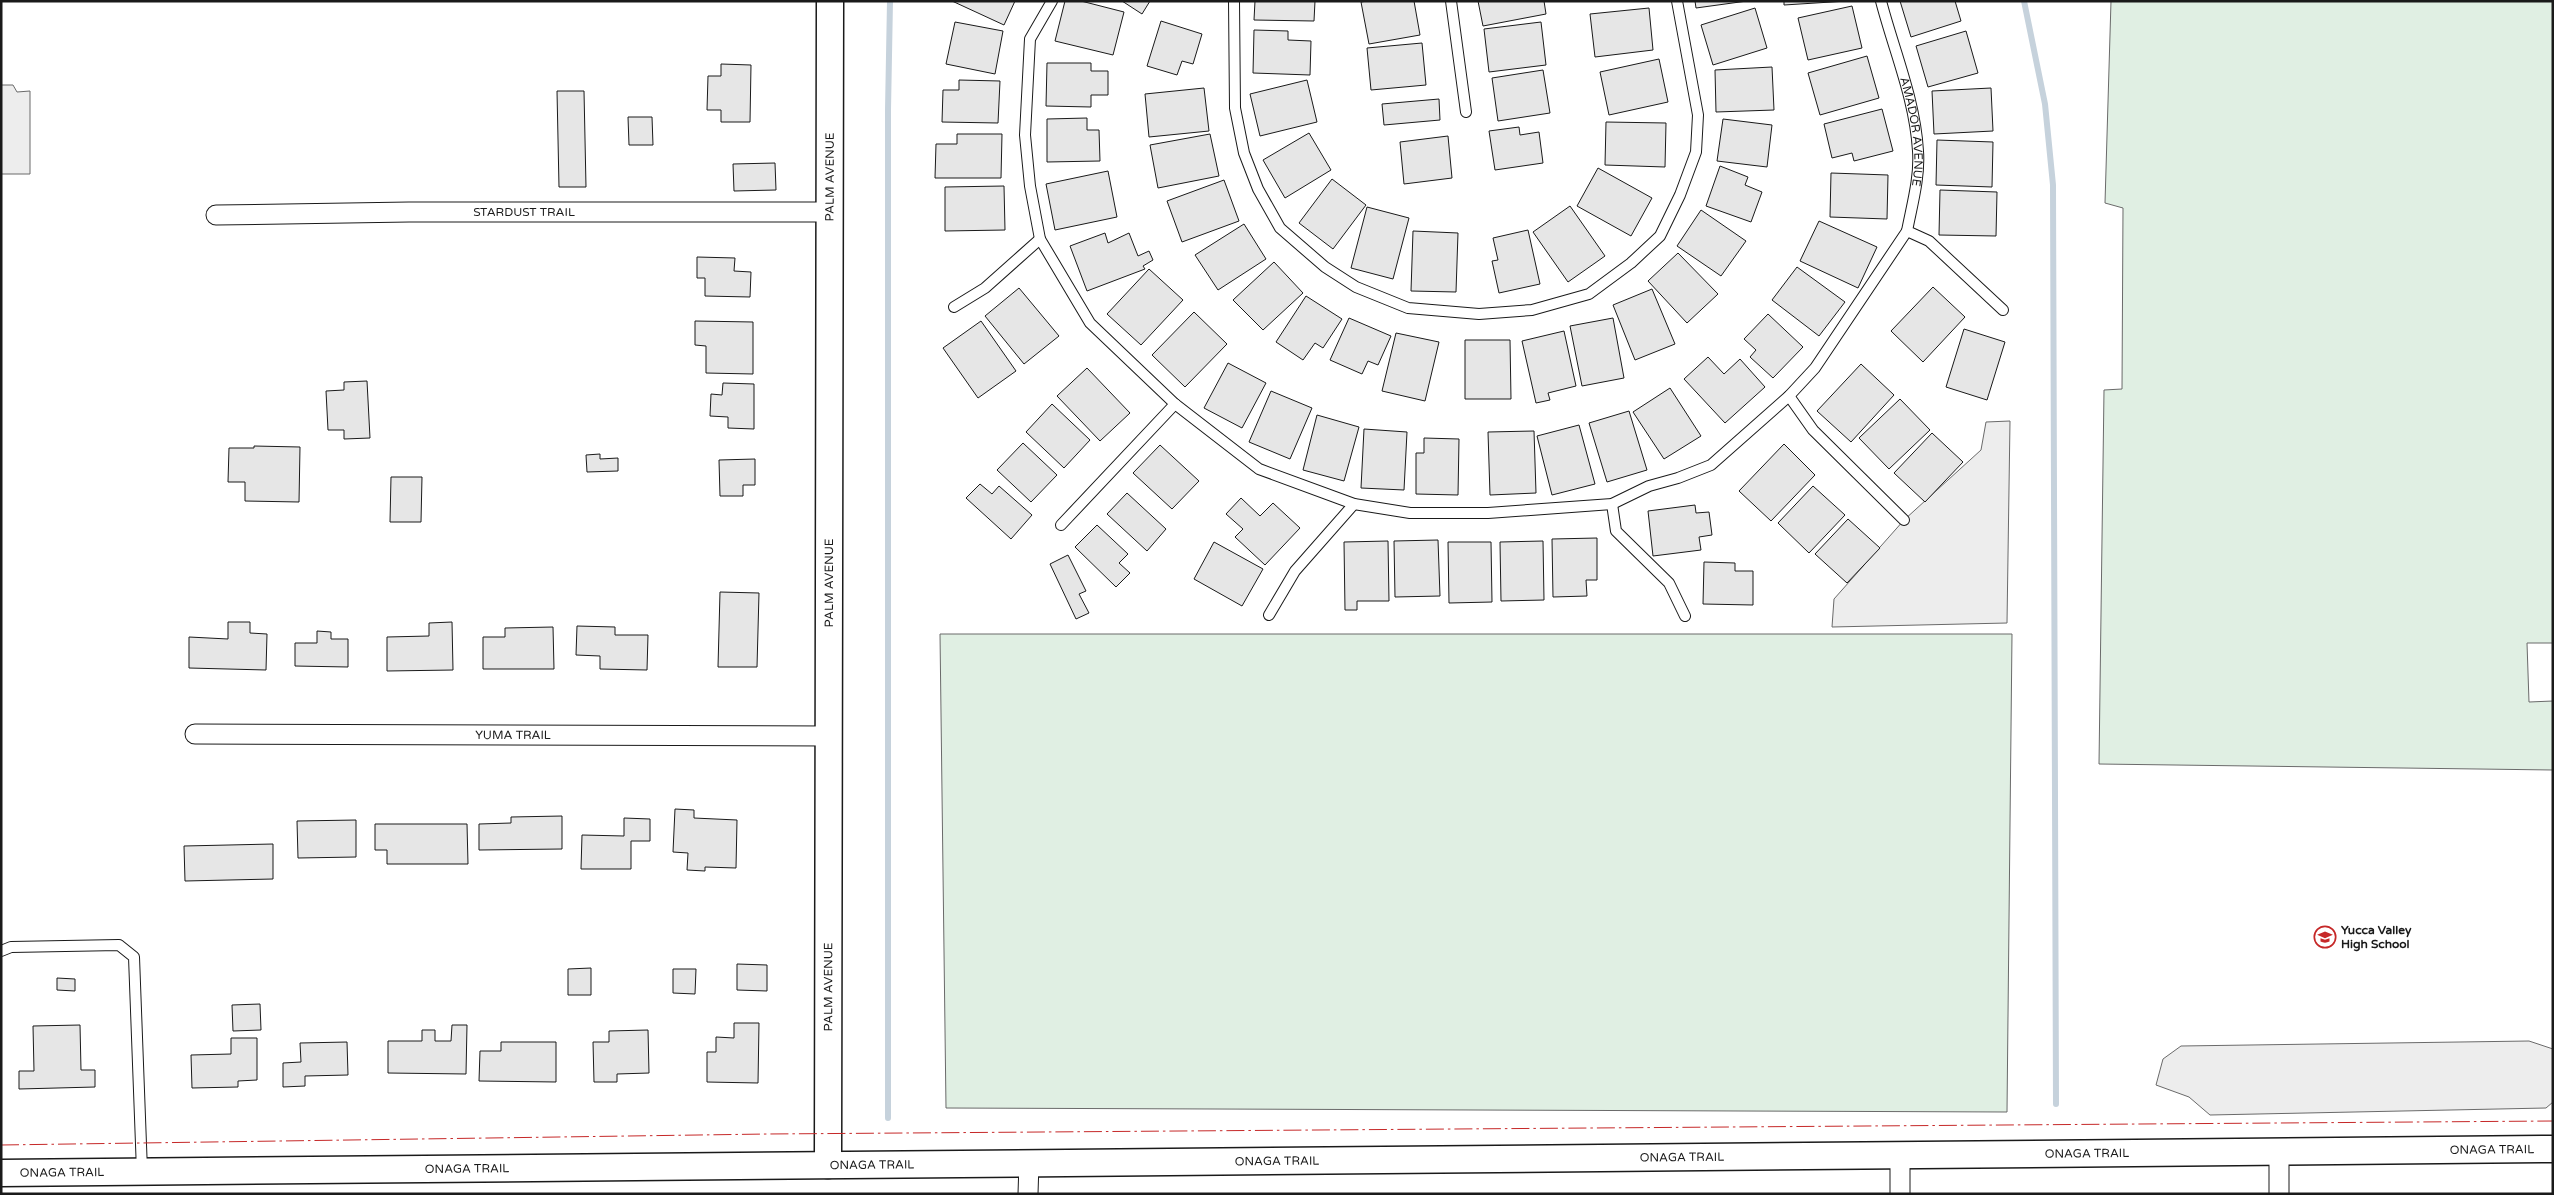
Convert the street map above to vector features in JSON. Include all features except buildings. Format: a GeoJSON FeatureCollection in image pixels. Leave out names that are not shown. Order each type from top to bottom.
{"type":"FeatureCollection","features":[{"type":"Feature","properties":{"kind":"street","name":"PALM AVENUE"},"geometry":{"type":"LineString","coordinates":[[828,1165],[830,1]]}},
{"type":"Feature","properties":{"kind":"street","name":"STARDUST TRAIL"},"geometry":{"type":"LineString","coordinates":[[216,215],[409,212],[831,212]]}},
{"type":"Feature","properties":{"kind":"street","name":"YUMA TRAIL"},"geometry":{"type":"LineString","coordinates":[[195,734],[829,736]]}},
{"type":"Feature","properties":{"kind":"street","name":"ONAGA TRAIL"},"geometry":{"type":"LineString","coordinates":[[1,1173],[2553,1149]]}},
{"type":"Feature","properties":{"kind":"street"},"geometry":{"type":"LineString","coordinates":[[2279,1152],[2279,1194]]}},
{"type":"Feature","properties":{"kind":"street"},"geometry":{"type":"LineString","coordinates":[[1900,1156],[1900,1194]]}},
{"type":"Feature","properties":{"kind":"street"},"geometry":{"type":"LineString","coordinates":[[1028,1194],[1029,1162]]}},
{"type":"Feature","properties":{"kind":"lane"},"geometry":{"type":"LineString","coordinates":[[1052,1],[1030,39],[1025,135],[1030,186],[1040,239],[1090,323],[1175,404],[1259,469],[1354,504],[1410,513],[1488,513],[1612,504],[1649,486],[1678,478],[1711,465],[1789,396],[1815,368],[1907,231],[1929,241],[2003,310]]}},
{"type":"Feature","properties":{"kind":"lane"},"geometry":{"type":"LineString","coordinates":[[1234,1],[1234,108],[1244,153],[1258,189],[1280,228],[1325,267],[1356,287],[1408,308],[1480,314],[1532,310],[1589,294],[1631,263],[1660,236],[1680,195],[1696,152],[1698,115],[1677,1]]}},
{"type":"Feature","properties":{"kind":"lane"},"geometry":{"type":"LineString","coordinates":[[1452,1],[1466,112]]}},
{"type":"Feature","properties":{"kind":"lane","name":"AMADOR AVENUE"},"geometry":{"type":"LineString","coordinates":[[1881,1],[1902,66],[1914,115],[1918,152],[1914,196],[1907,231]]}},
{"type":"Feature","properties":{"kind":"lane"},"geometry":{"type":"LineString","coordinates":[[954,307],[985,288],[1040,239]]}},
{"type":"Feature","properties":{"kind":"lane"},"geometry":{"type":"LineString","coordinates":[[1789,396],[1813,430],[1904,520]]}},
{"type":"Feature","properties":{"kind":"lane"},"geometry":{"type":"LineString","coordinates":[[1062,524],[1175,404]]}},
{"type":"Feature","properties":{"kind":"lane"},"geometry":{"type":"LineString","coordinates":[[1269,615],[1295,571],[1354,504]]}},
{"type":"Feature","properties":{"kind":"lane"},"geometry":{"type":"LineString","coordinates":[[1612,504],[1616,531],[1669,583],[1685,616]]}},
{"type":"Feature","properties":{"kind":"lane"},"geometry":{"type":"LineString","coordinates":[[1,951],[11,947],[119,945],[134,957],[142,1172]]}},
{"type":"Feature","properties":{"kind":"green space"},"geometry":{"type":"Polygon","coordinates":[[[2111,1],[2553,1],[2553,643],[2527,643],[2529,702],[2553,701],[2553,770],[2099,764],[2104,390],[2122,389],[2123,208],[2105,203],[2111,1]]]}},
{"type":"Feature","properties":{"kind":"green space"},"geometry":{"type":"Polygon","coordinates":[[[940,634],[2012,634],[2007,1112],[946,1108],[940,634]]]}},
{"type":"Feature","properties":{"kind":"shaded area"},"geometry":{"type":"Polygon","coordinates":[[[1,85],[13,85],[17,92],[30,91],[30,174],[1,174],[1,85]]]}},
{"type":"Feature","properties":{"kind":"shaded area"},"geometry":{"type":"Polygon","coordinates":[[[2010,421],[2007,623],[1832,627],[1834,599],[1904,520],[1981,450],[1986,422],[2010,421]]]}},
{"type":"Feature","properties":{"kind":"shaded area"},"geometry":{"type":"Polygon","coordinates":[[[2529,1041],[2553,1049],[2553,1102],[2546,1108],[2210,1115],[2189,1097],[2156,1085],[2163,1059],[2181,1046],[2529,1041]]]}},
{"type":"Feature","properties":{"kind":"waterway"},"geometry":{"type":"LineString","coordinates":[[888,1118],[888,110],[890,1]]}},
{"type":"Feature","properties":{"kind":"waterway"},"geometry":{"type":"LineString","coordinates":[[2024,1],[2045,104],[2053,185],[2056,1104]]}},
{"type":"Feature","properties":{"kind":"power"},"geometry":{"type":"LineString","coordinates":[[1,1145],[768,1134],[2553,1121]]}},
{"type":"Feature","properties":{"kind":"place","name":"Yucca Valley High School"},"geometry":{"type":"Point","coordinates":[2325,937]}}]}
